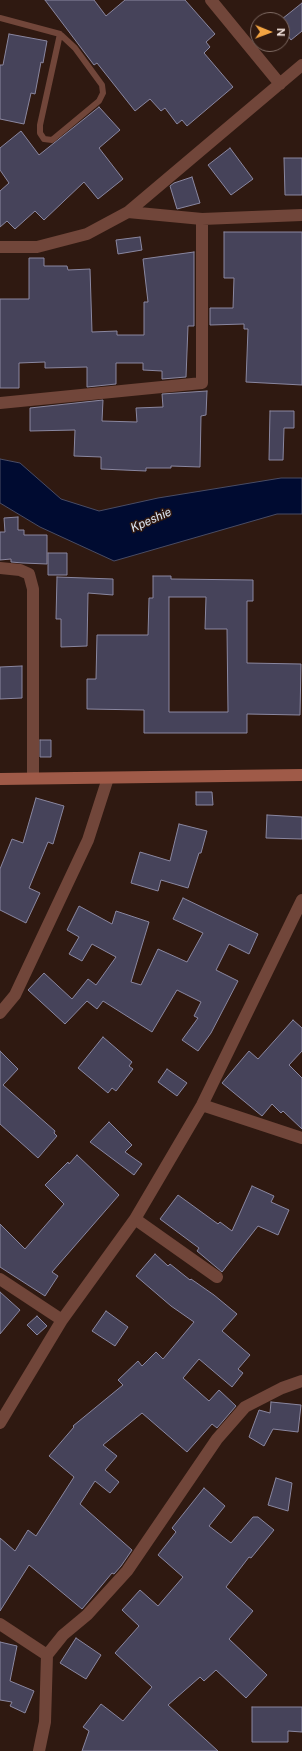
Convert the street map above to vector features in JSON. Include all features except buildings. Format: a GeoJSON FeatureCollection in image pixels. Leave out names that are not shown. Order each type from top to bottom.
{"type":"FeatureCollection","features":[{"type":"Feature","properties":{"kind":"street"},"geometry":{"type":"LineString","coordinates":[[211,0],[280,84]]}},
{"type":"Feature","properties":{"kind":"street"},"geometry":{"type":"LineString","coordinates":[[0,247],[37,247],[87,234],[128,212],[302,65]]}},
{"type":"Feature","properties":{"kind":"street"},"geometry":{"type":"LineString","coordinates":[[128,212],[181,218],[302,215]]}},
{"type":"Feature","properties":{"kind":"street"},"geometry":{"type":"LineString","coordinates":[[0,403],[202,383],[202,218]]}},
{"type":"Feature","properties":{"kind":"street"},"geometry":{"type":"LineString","coordinates":[[0,568],[20,570],[29,574],[33,589],[33,778]]}},
{"type":"Feature","properties":{"kind":"street"},"geometry":{"type":"LineString","coordinates":[[0,779],[302,775]]}},
{"type":"Feature","properties":{"kind":"street"},"geometry":{"type":"LineString","coordinates":[[0,1013],[15,994],[88,840],[108,778]]}},
{"type":"Feature","properties":{"kind":"street"},"geometry":{"type":"LineString","coordinates":[[0,1423],[62,1320],[135,1219],[202,1104],[302,900]]}},
{"type":"Feature","properties":{"kind":"street"},"geometry":{"type":"LineString","coordinates":[[202,1104],[302,1138]]}},
{"type":"Feature","properties":{"kind":"street"},"geometry":{"type":"LineString","coordinates":[[135,1219],[217,1277]]}},
{"type":"Feature","properties":{"kind":"street"},"geometry":{"type":"LineString","coordinates":[[0,1279],[62,1320]]}},
{"type":"Feature","properties":{"kind":"street"},"geometry":{"type":"LineString","coordinates":[[39,1751],[44,1722],[47,1655],[63,1635],[88,1615],[127,1570],[217,1439],[245,1407],[282,1388],[302,1381]]}},
{"type":"Feature","properties":{"kind":"street"},"geometry":{"type":"LineString","coordinates":[[0,1624],[47,1655]]}},
{"type":"Feature","properties":{"kind":"lane"},"geometry":{"type":"LineString","coordinates":[[0,18],[60,34],[71,44],[102,84],[102,93],[99,102],[52,140],[44,139],[40,132],[40,125],[60,34]]}},
{"type":"Feature","properties":{"kind":"water","name":"Kpeshie"},"geometry":{"type":"Polygon","coordinates":[[[0,459],[20,463],[61,499],[99,511],[158,498],[281,478],[302,478],[302,514],[277,514],[114,561],[40,527],[0,503],[0,459]]]}}]}
